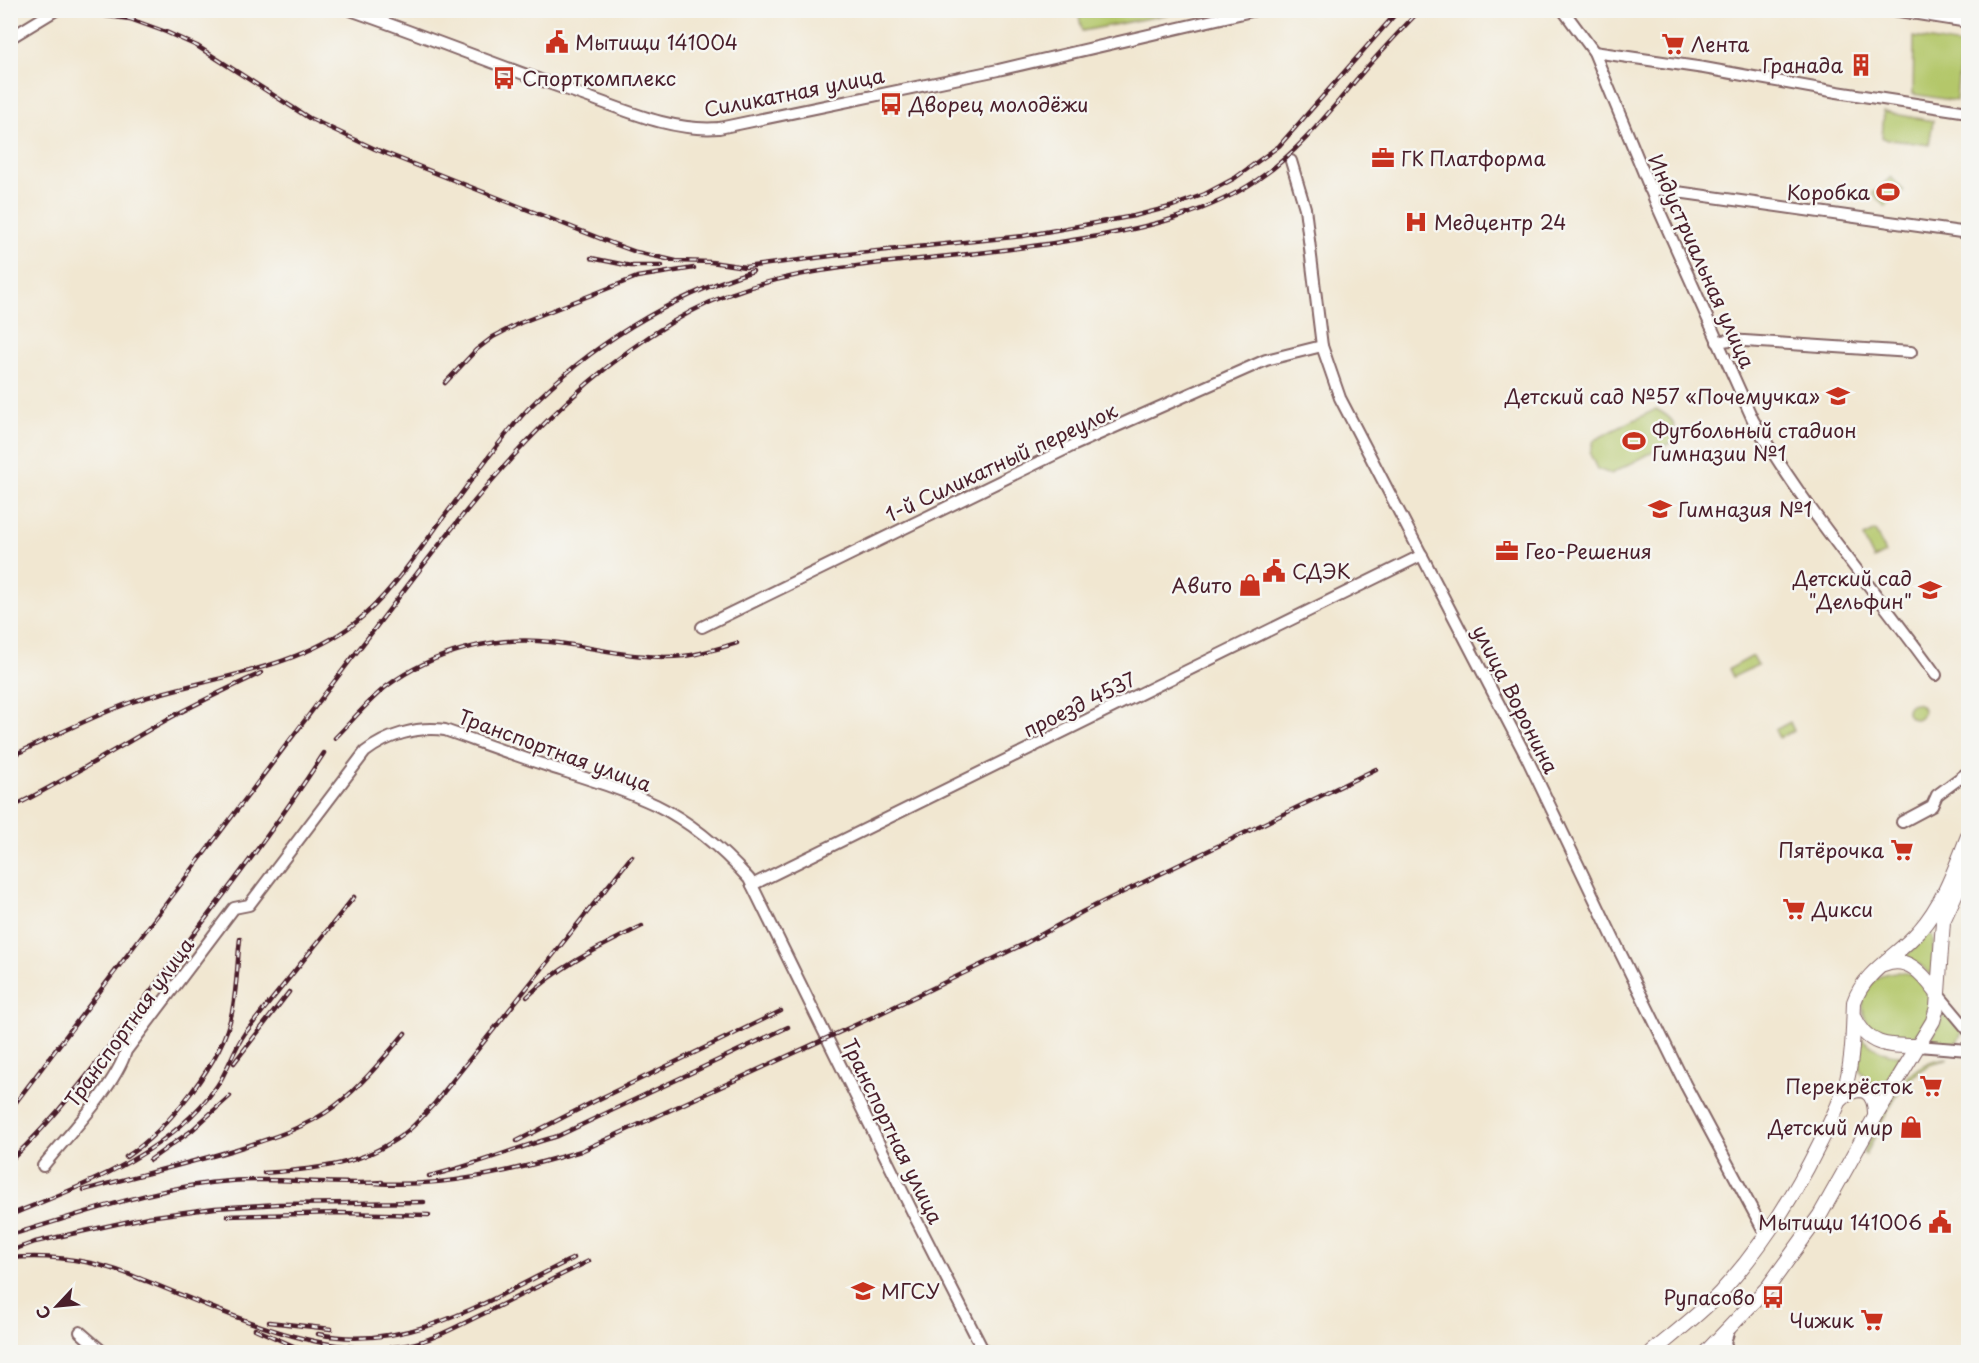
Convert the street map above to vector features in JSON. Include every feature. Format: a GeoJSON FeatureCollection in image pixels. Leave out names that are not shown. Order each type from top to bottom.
{"type":"FeatureCollection","features":[{"type":"Feature","properties":{"kind":"main road"},"geometry":{"type":"LineString","coordinates":[[1652,1353],[1719,1293],[1766,1235],[1803,1178],[1841,1100],[1851,1059],[1856,995],[1877,968],[1898,953],[1934,912],[1968,836]]}},
{"type":"Feature","properties":{"kind":"main road"},"geometry":{"type":"LineString","coordinates":[[1706,1353],[1768,1287],[1820,1215],[1933,1021],[1943,921],[1968,867]]}},
{"type":"Feature","properties":{"kind":"main road"},"geometry":{"type":"LineString","coordinates":[[1877,968],[1895,962],[1914,967],[1923,974],[1937,993]]}},
{"type":"Feature","properties":{"kind":"main road"},"geometry":{"type":"LineString","coordinates":[[1853,1014],[1858,1026],[1874,1041],[1885,1045],[1918,1046]]}},
{"type":"Feature","properties":{"kind":"main road"},"geometry":{"type":"LineString","coordinates":[[1841,1100],[1852,1092],[1864,1091],[1874,1100],[1875,1117]]}},
{"type":"Feature","properties":{"kind":"street"},"geometry":{"type":"LineString","coordinates":[[10,38],[56,10]]}},
{"type":"Feature","properties":{"kind":"street","name":"Силикатная улица"},"geometry":{"type":"LineString","coordinates":[[350,10],[509,70],[658,122],[706,129],[998,70],[1256,10]]}},
{"type":"Feature","properties":{"kind":"street","name":"Индустриальная улица"},"geometry":{"type":"LineString","coordinates":[[1563,10],[1594,52],[1649,188],[1753,420],[1813,511],[1936,675]]}},
{"type":"Feature","properties":{"kind":"street","name":"Индустриальная улица"},"geometry":{"type":"LineString","coordinates":[[1571,10],[1578,28]]}},
{"type":"Feature","properties":{"kind":"street"},"geometry":{"type":"LineString","coordinates":[[1893,10],[1968,22]]}},
{"type":"Feature","properties":{"kind":"street"},"geometry":{"type":"LineString","coordinates":[[1594,52],[1968,112]]}},
{"type":"Feature","properties":{"kind":"street","name":"улица Воронина"},"geometry":{"type":"LineString","coordinates":[[1291,161],[1305,208],[1322,346],[1340,398],[1527,758],[1680,1073],[1766,1235]]}},
{"type":"Feature","properties":{"kind":"street"},"geometry":{"type":"LineString","coordinates":[[1649,188],[1968,233]]}},
{"type":"Feature","properties":{"kind":"street"},"geometry":{"type":"LineString","coordinates":[[1717,342],[1729,340],[1911,352]]}},
{"type":"Feature","properties":{"kind":"street","name":"1-й Силикатный переулок"},"geometry":{"type":"LineString","coordinates":[[702,627],[1072,446],[1266,360],[1322,346]]}},
{"type":"Feature","properties":{"kind":"street","name":"проезд 4537"},"geometry":{"type":"LineString","coordinates":[[752,885],[1422,555]]}},
{"type":"Feature","properties":{"kind":"street","name":"Транспортная улица"},"geometry":{"type":"LineString","coordinates":[[44,1166],[112,1081],[123,1062],[126,1051],[234,908],[249,905],[358,760],[372,747],[389,738],[423,729],[445,730],[637,796],[690,826],[735,864],[752,885],[984,1353]]}},
{"type":"Feature","properties":{"kind":"street"},"geometry":{"type":"LineString","coordinates":[[1902,822],[1932,806],[1936,795],[1968,772]]}},
{"type":"Feature","properties":{"kind":"street"},"geometry":{"type":"LineString","coordinates":[[1937,993],[1968,1030]]}},
{"type":"Feature","properties":{"kind":"street"},"geometry":{"type":"LineString","coordinates":[[1918,1046],[1968,1050]]}},
{"type":"Feature","properties":{"kind":"street"},"geometry":{"type":"LineString","coordinates":[[1728,1353],[1725,1342],[1730,1328]]}},
{"type":"Feature","properties":{"kind":"street"},"geometry":{"type":"LineString","coordinates":[[80,1332],[104,1353]]}},
{"type":"Feature","properties":{"kind":"green space"},"geometry":{"type":"Polygon","coordinates":[[[1078,10],[1185,11],[1082,31],[1078,10]]]}},
{"type":"Feature","properties":{"kind":"green space"},"geometry":{"type":"Polygon","coordinates":[[[1914,37],[1961,45],[1956,101],[1913,94],[1914,37]]]}},
{"type":"Feature","properties":{"kind":"green space"},"geometry":{"type":"Polygon","coordinates":[[[1884,112],[1933,121],[1929,145],[1882,138],[1884,112]]]}},
{"type":"Feature","properties":{"kind":"green space","name":"Коробка"},"geometry":{"type":"Polygon","coordinates":[[[1891,177],[1904,191],[1885,207],[1873,193],[1891,177]]]}},
{"type":"Feature","properties":{"kind":"green space","name":"Футбольный стадион Гимназии №1"},"geometry":{"type":"Polygon","coordinates":[[[1656,409],[1672,421],[1674,441],[1611,474],[1597,469],[1590,454],[1594,440],[1656,409]]]}},
{"type":"Feature","properties":{"kind":"green space"},"geometry":{"type":"Polygon","coordinates":[[[1875,531],[1886,553],[1874,559],[1863,537],[1875,531]]]}},
{"type":"Feature","properties":{"kind":"green space"},"geometry":{"type":"Polygon","coordinates":[[[1753,656],[1758,665],[1733,677],[1729,669],[1753,656]]]}},
{"type":"Feature","properties":{"kind":"green space"},"geometry":{"type":"Polygon","coordinates":[[[1915,703],[1923,711],[1915,719],[1907,711],[1915,703]]]}},
{"type":"Feature","properties":{"kind":"green space"},"geometry":{"type":"Polygon","coordinates":[[[1790,722],[1794,731],[1779,738],[1775,730],[1790,722]]]}},
{"type":"Feature","properties":{"kind":"green space"},"geometry":{"type":"Polygon","coordinates":[[[1928,934],[1933,936],[1934,977],[1920,965],[1903,959],[1928,934]]]}},
{"type":"Feature","properties":{"kind":"green space"},"geometry":{"type":"Polygon","coordinates":[[[1897,972],[1910,975],[1921,982],[1928,993],[1931,1006],[1928,1019],[1921,1030],[1910,1037],[1897,1040],[1884,1037],[1873,1030],[1866,1019],[1863,1006],[1866,993],[1873,982],[1884,975],[1897,972]]]}},
{"type":"Feature","properties":{"kind":"green space"},"geometry":{"type":"Polygon","coordinates":[[[1946,1009],[1963,1030],[1957,1043],[1929,1042],[1939,1025],[1946,1009]]]}},
{"type":"Feature","properties":{"kind":"green space"},"geometry":{"type":"Polygon","coordinates":[[[1861,1038],[1881,1051],[1905,1055],[1884,1084],[1869,1082],[1860,1070],[1861,1038]]]}},
{"type":"Feature","properties":{"kind":"green space"},"geometry":{"type":"Polygon","coordinates":[[[1948,1058],[1918,1072],[1907,1083],[1887,1111],[1866,1155],[1863,1153],[1885,1108],[1905,1080],[1917,1069],[1932,1061],[1948,1058]]]}},
{"type":"Feature","properties":{"kind":"railway"},"geometry":{"type":"LineString","coordinates":[[10,12],[17,10]]}},
{"type":"Feature","properties":{"kind":"railway"},"geometry":{"type":"LineString","coordinates":[[58,10],[130,19],[166,32],[197,46],[309,118],[375,149],[614,244],[636,252],[676,261],[711,262],[745,267],[1023,236],[1134,216],[1170,207],[1205,194],[1235,178],[1279,146],[1399,10]]}},
{"type":"Feature","properties":{"kind":"railway"},"geometry":{"type":"LineString","coordinates":[[10,1110],[426,561],[505,466],[547,421],[592,380],[640,343],[692,311],[751,287],[812,272],[844,267],[999,251],[1098,236],[1160,222],[1220,201],[1257,180],[1287,157],[1420,10]]}},
{"type":"Feature","properties":{"kind":"railway"},"geometry":{"type":"LineString","coordinates":[[591,258],[631,266],[662,266]]}},
{"type":"Feature","properties":{"kind":"railway"},"geometry":{"type":"LineString","coordinates":[[445,383],[476,350],[493,337],[520,323],[637,277],[694,268]]}},
{"type":"Feature","properties":{"kind":"railway"},"geometry":{"type":"LineString","coordinates":[[10,757],[85,721],[132,702],[276,663],[330,639],[355,623],[369,611],[407,568],[508,432],[552,386],[604,345],[661,309],[753,271]]}},
{"type":"Feature","properties":{"kind":"railway"},"geometry":{"type":"LineString","coordinates":[[335,738],[387,686],[405,674],[444,655],[486,644],[529,640],[634,655],[667,657],[697,654],[737,643]]}},
{"type":"Feature","properties":{"kind":"railway"},"geometry":{"type":"LineString","coordinates":[[10,808],[171,717],[261,673]]}},
{"type":"Feature","properties":{"kind":"railway"},"geometry":{"type":"LineString","coordinates":[[10,1161],[51,1119],[88,1074],[285,811],[324,753]]}},
{"type":"Feature","properties":{"kind":"railway"},"geometry":{"type":"LineString","coordinates":[[374,1183],[426,1183],[479,1176],[581,1151],[877,1015],[1376,769]]}},
{"type":"Feature","properties":{"kind":"railway"},"geometry":{"type":"LineString","coordinates":[[264,1173],[302,1170],[355,1159],[389,1144],[409,1130],[435,1103],[632,856]]}},
{"type":"Feature","properties":{"kind":"railway"},"geometry":{"type":"LineString","coordinates":[[10,1215],[124,1165],[175,1131],[217,1086],[245,1033],[354,897]]}},
{"type":"Feature","properties":{"kind":"railway"},"geometry":{"type":"LineString","coordinates":[[527,997],[567,966],[642,926]]}},
{"type":"Feature","properties":{"kind":"railway"},"geometry":{"type":"LineString","coordinates":[[126,1157],[159,1130],[175,1112],[191,1093],[217,1052],[227,1031],[232,1012],[240,939]]}},
{"type":"Feature","properties":{"kind":"railway"},"geometry":{"type":"LineString","coordinates":[[234,1063],[289,992]]}},
{"type":"Feature","properties":{"kind":"railway"},"geometry":{"type":"LineString","coordinates":[[517,1141],[781,1011]]}},
{"type":"Feature","properties":{"kind":"railway"},"geometry":{"type":"LineString","coordinates":[[429,1176],[558,1136],[788,1027]]}},
{"type":"Feature","properties":{"kind":"railway"},"geometry":{"type":"LineString","coordinates":[[84,1190],[257,1143],[311,1121],[335,1106],[354,1089],[405,1033]]}},
{"type":"Feature","properties":{"kind":"railway"},"geometry":{"type":"LineString","coordinates":[[150,1160],[191,1131],[230,1096]]}},
{"type":"Feature","properties":{"kind":"railway"},"geometry":{"type":"LineString","coordinates":[[10,1235],[120,1202],[203,1184],[250,1180],[382,1182]]}},
{"type":"Feature","properties":{"kind":"railway"},"geometry":{"type":"LineString","coordinates":[[10,1251],[35,1242],[148,1217],[215,1208],[279,1204],[424,1202]]}},
{"type":"Feature","properties":{"kind":"railway"},"geometry":{"type":"LineString","coordinates":[[227,1216],[337,1213],[429,1215]]}},
{"type":"Feature","properties":{"kind":"railway"},"geometry":{"type":"LineString","coordinates":[[10,1258],[45,1257],[79,1261],[113,1269],[145,1281]]}},
{"type":"Feature","properties":{"kind":"railway"},"geometry":{"type":"LineString","coordinates":[[318,1334],[352,1338],[386,1336],[419,1329],[482,1304],[574,1258]]}},
{"type":"Feature","properties":{"kind":"railway"},"geometry":{"type":"LineString","coordinates":[[139,1278],[270,1329],[340,1346],[374,1348],[407,1345],[438,1336],[589,1261]]}},
{"type":"Feature","properties":{"kind":"railway"},"geometry":{"type":"LineString","coordinates":[[269,1322],[331,1329]]}},
{"type":"Feature","properties":{"kind":"railway"},"geometry":{"type":"LineString","coordinates":[[255,1329],[307,1352]]}},
{"type":"Feature","properties":{"kind":"place","name":"Мытищи 141004"},"geometry":{"type":"Point","coordinates":[557,42]}},
{"type":"Feature","properties":{"kind":"place","name":"Лента"},"geometry":{"type":"Point","coordinates":[1673,44]}},
{"type":"Feature","properties":{"kind":"place","name":"Гранада"},"geometry":{"type":"Point","coordinates":[1861,65]}},
{"type":"Feature","properties":{"kind":"place","name":"Спорткомплекс"},"geometry":{"type":"Point","coordinates":[504,78]}},
{"type":"Feature","properties":{"kind":"place","name":"Дворец молодёжи"},"geometry":{"type":"Point","coordinates":[891,104]}},
{"type":"Feature","properties":{"kind":"place","name":"ГК Платформа"},"geometry":{"type":"Point","coordinates":[1383,158]}},
{"type":"Feature","properties":{"kind":"place","name":"Коробка"},"geometry":{"type":"Point","coordinates":[1888,192]}},
{"type":"Feature","properties":{"kind":"place","name":"Медцентр 24"},"geometry":{"type":"Point","coordinates":[1416,222]}},
{"type":"Feature","properties":{"kind":"place","name":"Детский сад №57 «Почемучка»"},"geometry":{"type":"Point","coordinates":[1838,396]}},
{"type":"Feature","properties":{"kind":"place","name":"Футбольный стадион Гимназии №1"},"geometry":{"type":"Point","coordinates":[1634,441]}},
{"type":"Feature","properties":{"kind":"place","name":"Гимназия №1"},"geometry":{"type":"Point","coordinates":[1660,509]}},
{"type":"Feature","properties":{"kind":"place","name":"Гео-Решения"},"geometry":{"type":"Point","coordinates":[1507,551]}},
{"type":"Feature","properties":{"kind":"place","name":"СДЭК"},"geometry":{"type":"Point","coordinates":[1274,571]}},
{"type":"Feature","properties":{"kind":"place","name":"Авито"},"geometry":{"type":"Point","coordinates":[1250,585]}},
{"type":"Feature","properties":{"kind":"place","name":"Детский сад \"Дельфин\""},"geometry":{"type":"Point","coordinates":[1930,590]}},
{"type":"Feature","properties":{"kind":"place","name":"Пятёрочка"},"geometry":{"type":"Point","coordinates":[1902,850]}},
{"type":"Feature","properties":{"kind":"place","name":"Дикси"},"geometry":{"type":"Point","coordinates":[1794,909]}},
{"type":"Feature","properties":{"kind":"place","name":"Перекрёсток"},"geometry":{"type":"Point","coordinates":[1931,1086]}},
{"type":"Feature","properties":{"kind":"place","name":"Детский мир"},"geometry":{"type":"Point","coordinates":[1911,1127]}},
{"type":"Feature","properties":{"kind":"place","name":"Мытищи 141006"},"geometry":{"type":"Point","coordinates":[1940,1222]}},
{"type":"Feature","properties":{"kind":"place","name":"МГСУ"},"geometry":{"type":"Point","coordinates":[863,1291]}},
{"type":"Feature","properties":{"kind":"place","name":"Рупасово"},"geometry":{"type":"Point","coordinates":[1773,1297]}},
{"type":"Feature","properties":{"kind":"place","name":"Чижик"},"geometry":{"type":"Point","coordinates":[1872,1320]}}]}
